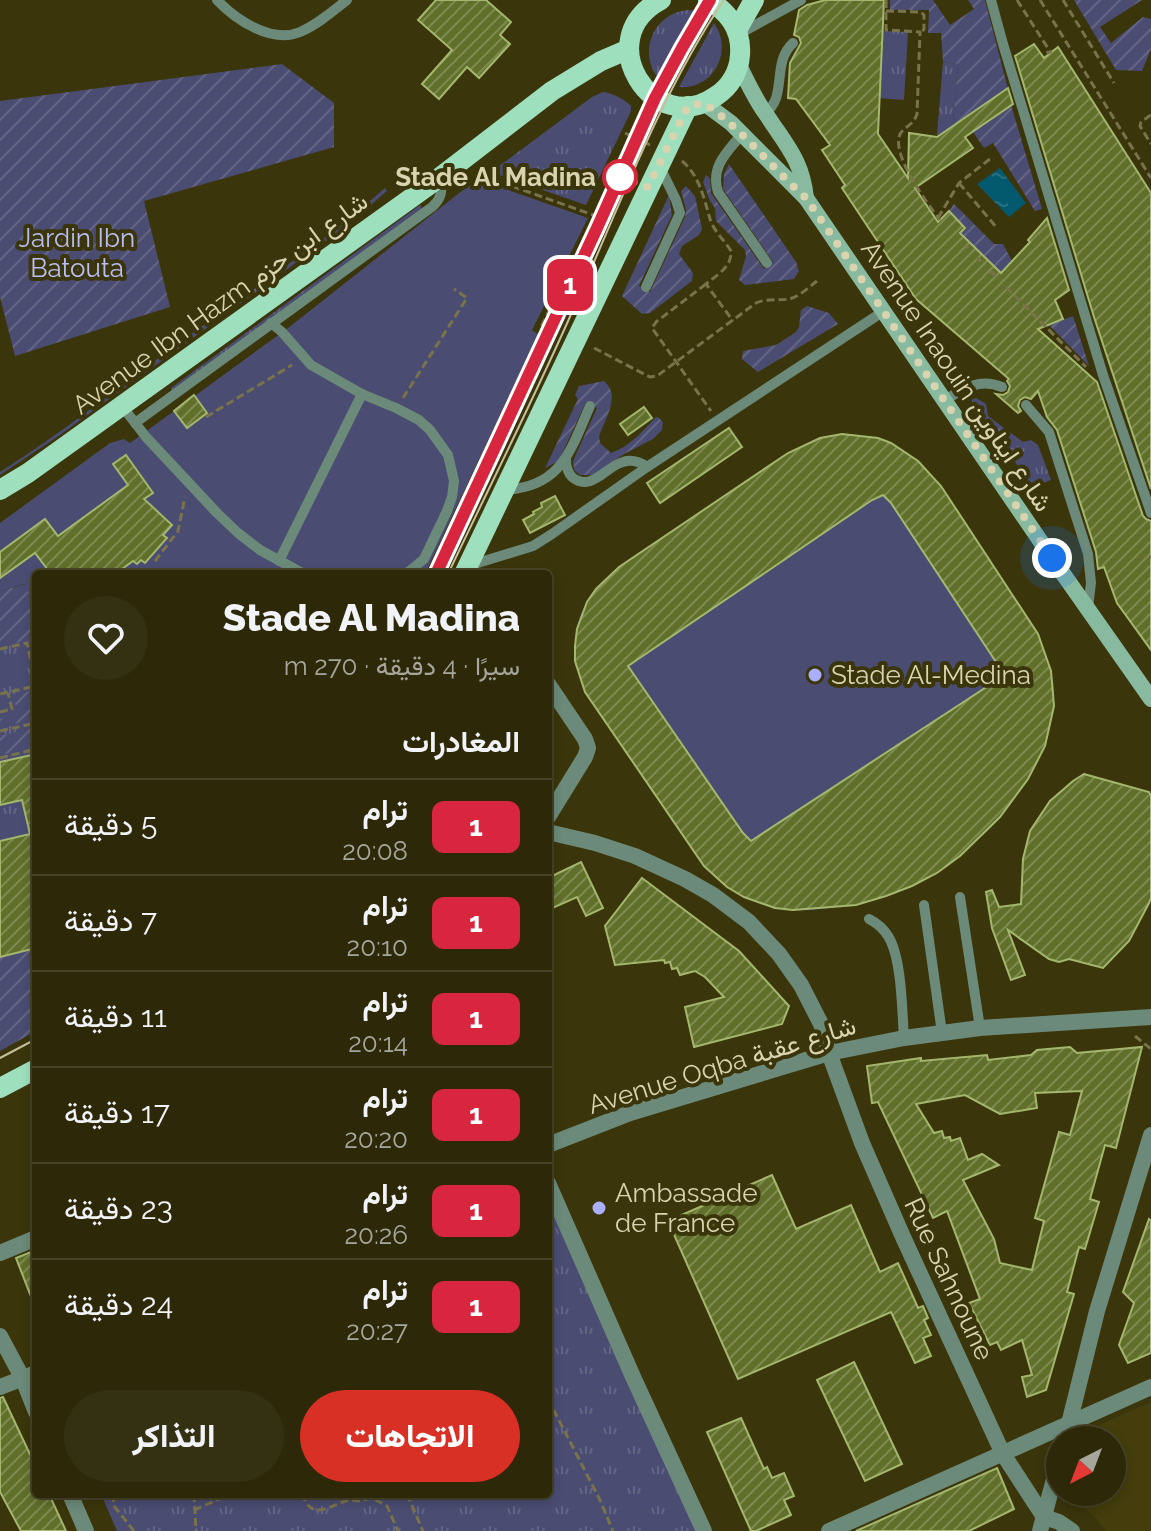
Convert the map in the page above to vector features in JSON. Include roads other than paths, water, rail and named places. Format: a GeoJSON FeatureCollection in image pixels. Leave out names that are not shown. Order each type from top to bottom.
{"type":"FeatureCollection","features":[{"type":"Feature","properties":{"kind":"main road"},"geometry":{"type":"LineString","coordinates":[[661,0],[640,16],[634,26],[629,49],[633,72],[646,91],[665,103],[696,105],[720,94],[739,65],[737,33],[726,14],[708,0]]}},
{"type":"Feature","properties":{"kind":"main road"},"geometry":{"type":"LineString","coordinates":[[737,33],[754,0]]}},
{"type":"Feature","properties":{"kind":"main road","name":"Avenue Ibn Hazm شارع ابن حزم"},"geometry":{"type":"LineString","coordinates":[[0,490],[439,178],[577,74],[629,49]]}},
{"type":"Feature","properties":{"kind":"main road","name":"Avenue Inaouin شارع ايناوين"},"geometry":{"type":"LineString","coordinates":[[739,65],[757,101],[795,156],[806,198]]}},
{"type":"Feature","properties":{"kind":"main road"},"geometry":{"type":"LineString","coordinates":[[466,570],[576,340],[696,105]]}},
{"type":"Feature","properties":{"kind":"main road","name":"Avenue Inaouin شارع ايناوين"},"geometry":{"type":"LineString","coordinates":[[696,105],[731,123],[806,198],[1151,699]]}},
{"type":"Feature","properties":{"kind":"main road"},"geometry":{"type":"LineString","coordinates":[[0,1088],[32,1071]]}},
{"type":"Feature","properties":{"kind":"street"},"geometry":{"type":"LineString","coordinates":[[552,690],[588,748],[552,811]]}},
{"type":"Feature","properties":{"kind":"street","name":"Rue Sahnoune"},"geometry":{"type":"LineString","coordinates":[[552,833],[595,843],[656,865],[713,895],[749,922],[779,954],[801,985],[821,1024],[862,1143],[892,1212],[1003,1454],[1042,1524]]}},
{"type":"Feature","properties":{"kind":"street","name":"Avenue Oqba شارع عقبة"},"geometry":{"type":"LineString","coordinates":[[552,1143],[630,1113],[829,1053],[904,1038],[980,1028],[1151,1017]]}},
{"type":"Feature","properties":{"kind":"street"},"geometry":{"type":"LineString","coordinates":[[1068,1426],[1097,1311],[1151,1135]]}},
{"type":"Feature","properties":{"kind":"street"},"geometry":{"type":"LineString","coordinates":[[552,1192],[704,1531]]}},
{"type":"Feature","properties":{"kind":"street"},"geometry":{"type":"LineString","coordinates":[[0,1253],[32,1240]]}},
{"type":"Feature","properties":{"kind":"street"},"geometry":{"type":"LineString","coordinates":[[0,1336],[29,1376],[0,1387]]}},
{"type":"Feature","properties":{"kind":"street"},"geometry":{"type":"LineString","coordinates":[[1078,1426],[1151,1387]]}},
{"type":"Feature","properties":{"kind":"street"},"geometry":{"type":"LineString","coordinates":[[833,1530],[1003,1454],[1046,1439]]}},
{"type":"Feature","properties":{"kind":"street"},"geometry":{"type":"LineString","coordinates":[[72,1498],[86,1531]]}},
{"type":"Feature","properties":{"kind":"street"},"geometry":{"type":"LineString","coordinates":[[1042,1524],[1059,1522],[1072,1531]]}},
{"type":"Feature","properties":{"kind":"lane"},"geometry":{"type":"LineString","coordinates":[[217,0],[241,20],[272,34],[283,35],[301,32],[347,0]]}},
{"type":"Feature","properties":{"kind":"lane"},"geometry":{"type":"LineString","coordinates":[[737,33],[801,0]]}},
{"type":"Feature","properties":{"kind":"lane"},"geometry":{"type":"LineString","coordinates":[[991,0],[1103,375],[1151,513]]}},
{"type":"Feature","properties":{"kind":"lane"},"geometry":{"type":"LineString","coordinates":[[765,113],[774,104],[781,60],[793,43]]}},
{"type":"Feature","properties":{"kind":"lane"},"geometry":{"type":"LineString","coordinates":[[742,134],[718,164],[715,184],[767,263]]}},
{"type":"Feature","properties":{"kind":"lane"},"geometry":{"type":"LineString","coordinates":[[646,287],[680,213],[668,162]]}},
{"type":"Feature","properties":{"kind":"lane"},"geometry":{"type":"LineString","coordinates":[[135,423],[432,207],[441,195],[439,178]]}},
{"type":"Feature","properties":{"kind":"lane"},"geometry":{"type":"LineString","coordinates":[[466,570],[533,546],[884,311]]}},
{"type":"Feature","properties":{"kind":"lane"},"geometry":{"type":"LineString","coordinates":[[271,323],[306,361],[362,394],[419,420],[448,455],[454,481],[452,497],[431,548],[411,570]]}},
{"type":"Feature","properties":{"kind":"lane"},"geometry":{"type":"LineString","coordinates":[[945,400],[974,384],[992,383],[1002,387]]}},
{"type":"Feature","properties":{"kind":"lane"},"geometry":{"type":"LineString","coordinates":[[279,561],[362,394]]}},
{"type":"Feature","properties":{"kind":"lane"},"geometry":{"type":"LineString","coordinates":[[1026,405],[1049,432],[1084,539],[1091,583],[1088,608]]}},
{"type":"Feature","properties":{"kind":"lane"},"geometry":{"type":"LineString","coordinates":[[122,406],[188,482],[238,533],[260,550],[296,570]]}},
{"type":"Feature","properties":{"kind":"lane"},"geometry":{"type":"LineString","coordinates":[[504,490],[519,489],[551,475],[566,459],[590,406]]}},
{"type":"Feature","properties":{"kind":"lane"},"geometry":{"type":"LineString","coordinates":[[566,459],[568,472],[582,482],[592,481],[625,461],[638,461],[647,467]]}},
{"type":"Feature","properties":{"kind":"lane"},"geometry":{"type":"LineString","coordinates":[[960,897],[980,1028]]}},
{"type":"Feature","properties":{"kind":"lane"},"geometry":{"type":"LineString","coordinates":[[924,905],[942,1033]]}},
{"type":"Feature","properties":{"kind":"lane"},"geometry":{"type":"LineString","coordinates":[[869,919],[886,932],[895,952],[904,1038]]}},
{"type":"Feature","properties":{"kind":"water"},"geometry":{"type":"Polygon","coordinates":[[[1000,168],[1026,203],[1009,217],[977,184],[1000,168]]]}},
{"type":"Feature","properties":{"kind":"tram line","name":"1"},"geometry":{"type":"LineString","coordinates":[[438,570],[655,98],[710,0]]}},
{"type":"Feature","properties":{"kind":"tram line"},"geometry":{"type":"LineString","coordinates":[[450,570],[548,365],[663,106],[724,0]]}},
{"type":"Feature","properties":{"kind":"tram line"},"geometry":{"type":"LineString","coordinates":[[475,491],[596,230]]}},
{"type":"Feature","properties":{"kind":"tram line"},"geometry":{"type":"LineString","coordinates":[[0,1058],[32,1041]]}},
{"type":"Feature","properties":{"kind":"place","name":"Stade Al Madina"},"geometry":{"type":"Point","coordinates":[620,177]}},
{"type":"Feature","properties":{"kind":"place","name":"Stade Al-Medina"},"geometry":{"type":"Point","coordinates":[815,675]}},
{"type":"Feature","properties":{"kind":"place","name":"Ambassade de France"},"geometry":{"type":"Point","coordinates":[599,1208]}},
{"type":"Feature","properties":{"kind":"park label","name":"Jardin Ibn Batouta"},"geometry":{"type":"Point","coordinates":[77,253]}}]}
